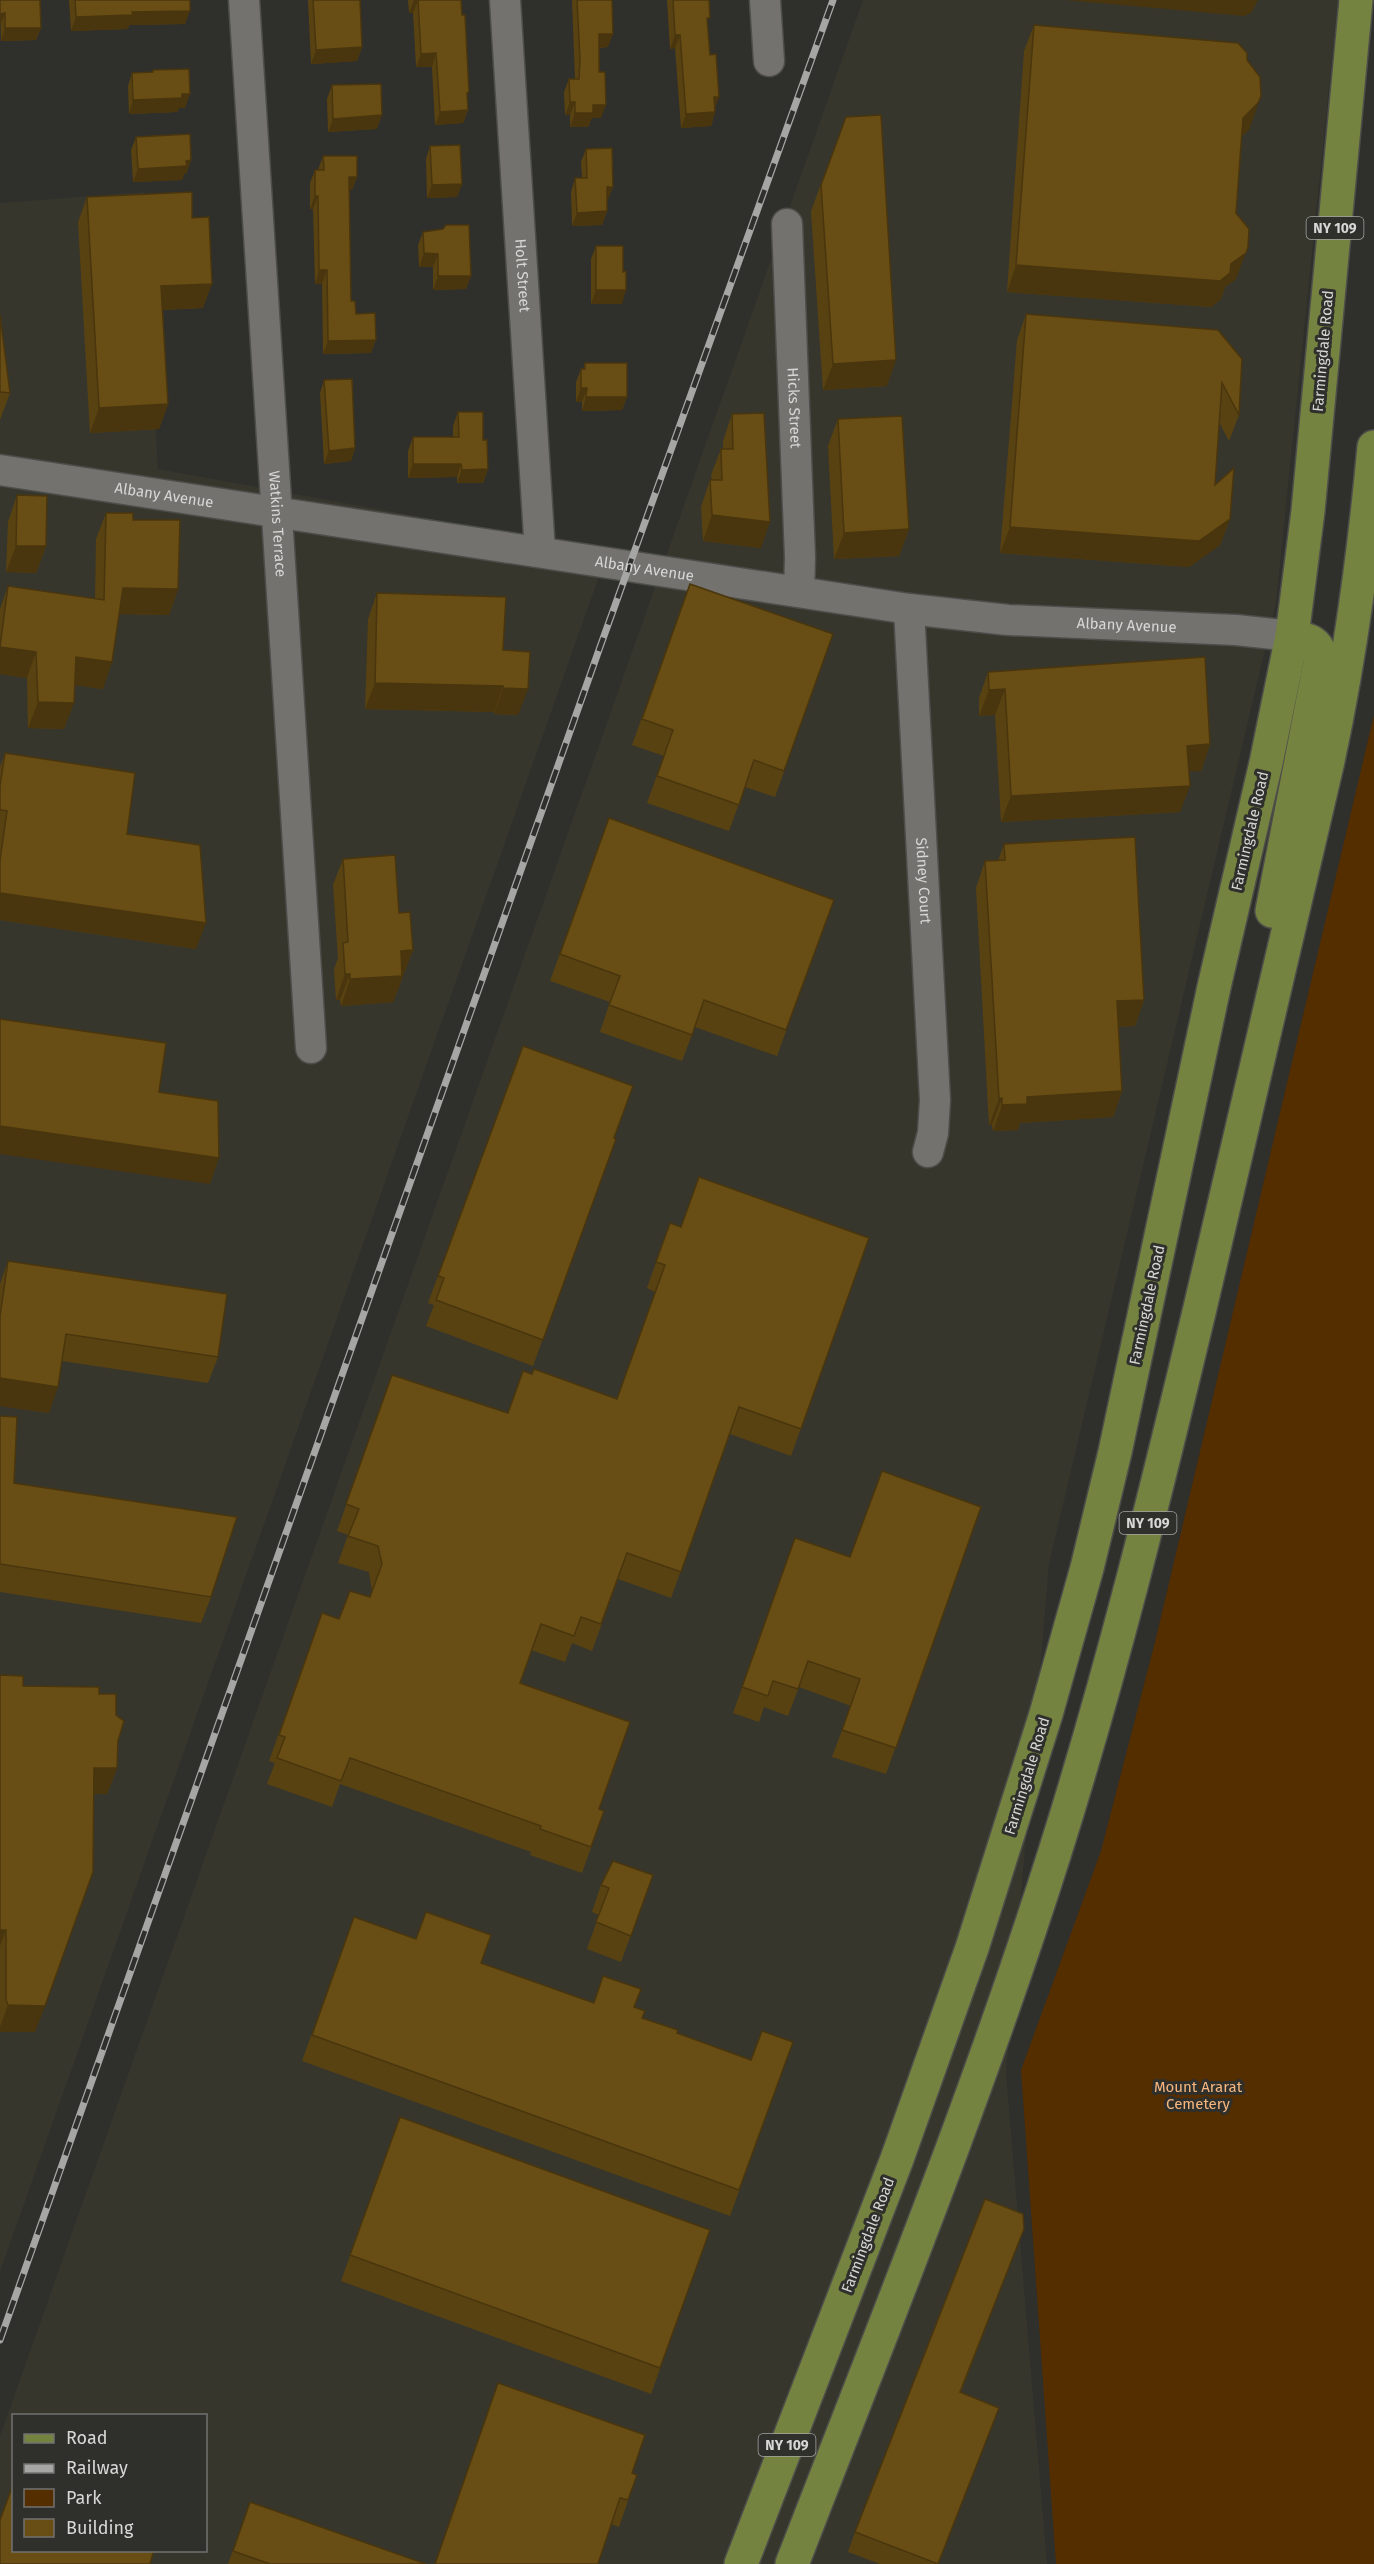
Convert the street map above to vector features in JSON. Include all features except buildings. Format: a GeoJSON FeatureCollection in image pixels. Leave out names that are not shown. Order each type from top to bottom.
{"type":"FeatureCollection","features":[{"type":"Feature","properties":{"kind":"main road","name":"Farmingdale Road"},"geometry":{"type":"LineString","coordinates":[[741,2564],[930,2069],[998,1871],[1046,1714],[1087,1568],[1115,1452],[1214,987],[1266,763],[1292,636],[1308,511],[1356,0]]}},
{"type":"Feature","properties":{"kind":"main road","name":"NY 109"},"geometry":{"type":"LineString","coordinates":[[792,2564],[972,2098],[1055,1854],[1138,1564],[1344,686],[1358,603],[1374,447]]}},
{"type":"Feature","properties":{"kind":"main road"},"geometry":{"type":"LineString","coordinates":[[1262,1041],[1262,972],[1284,838],[1321,658],[1319,650],[1312,641],[1292,636]]}},
{"type":"Feature","properties":{"kind":"street","name":"Watkins Terrace"},"geometry":{"type":"LineString","coordinates":[[244,0],[311,1048]]}},
{"type":"Feature","properties":{"kind":"street","name":"Holt Street"},"geometry":{"type":"LineString","coordinates":[[504,0],[540,552]]}},
{"type":"Feature","properties":{"kind":"street"},"geometry":{"type":"LineString","coordinates":[[765,0],[769,61]]}},
{"type":"Feature","properties":{"kind":"street","name":"Hicks Street"},"geometry":{"type":"LineString","coordinates":[[787,224],[800,558],[799,592]]}},
{"type":"Feature","properties":{"kind":"street","name":"Albany Avenue"},"geometry":{"type":"LineString","coordinates":[[0,470],[909,609],[1008,620],[1236,630],[1292,636]]}},
{"type":"Feature","properties":{"kind":"street","name":"Sidney Court"},"geometry":{"type":"LineString","coordinates":[[909,609],[935,1100],[933,1133],[928,1152]]}},
{"type":"Feature","properties":{"kind":"shaded area"},"geometry":{"type":"Polygon","coordinates":[[[863,0],[1338,0],[1276,603],[1049,1564],[1006,2073],[1047,2564],[0,2564],[0,2436],[863,0]]]}},
{"type":"Feature","properties":{"kind":"shaded area"},"geometry":{"type":"Polygon","coordinates":[[[144,192],[158,469],[608,551],[0,2272],[0,203],[144,192]]]}},
{"type":"Feature","properties":{"kind":"green space","name":"Mount Ararat Cemetery"},"geometry":{"type":"Polygon","coordinates":[[[1374,715],[1374,2564],[1056,2564],[1021,2070],[1101,1851],[1156,1638],[1374,715]]]}},
{"type":"Feature","properties":{"kind":"railway"},"geometry":{"type":"LineString","coordinates":[[0,2340],[600,647],[833,0]]}}]}
